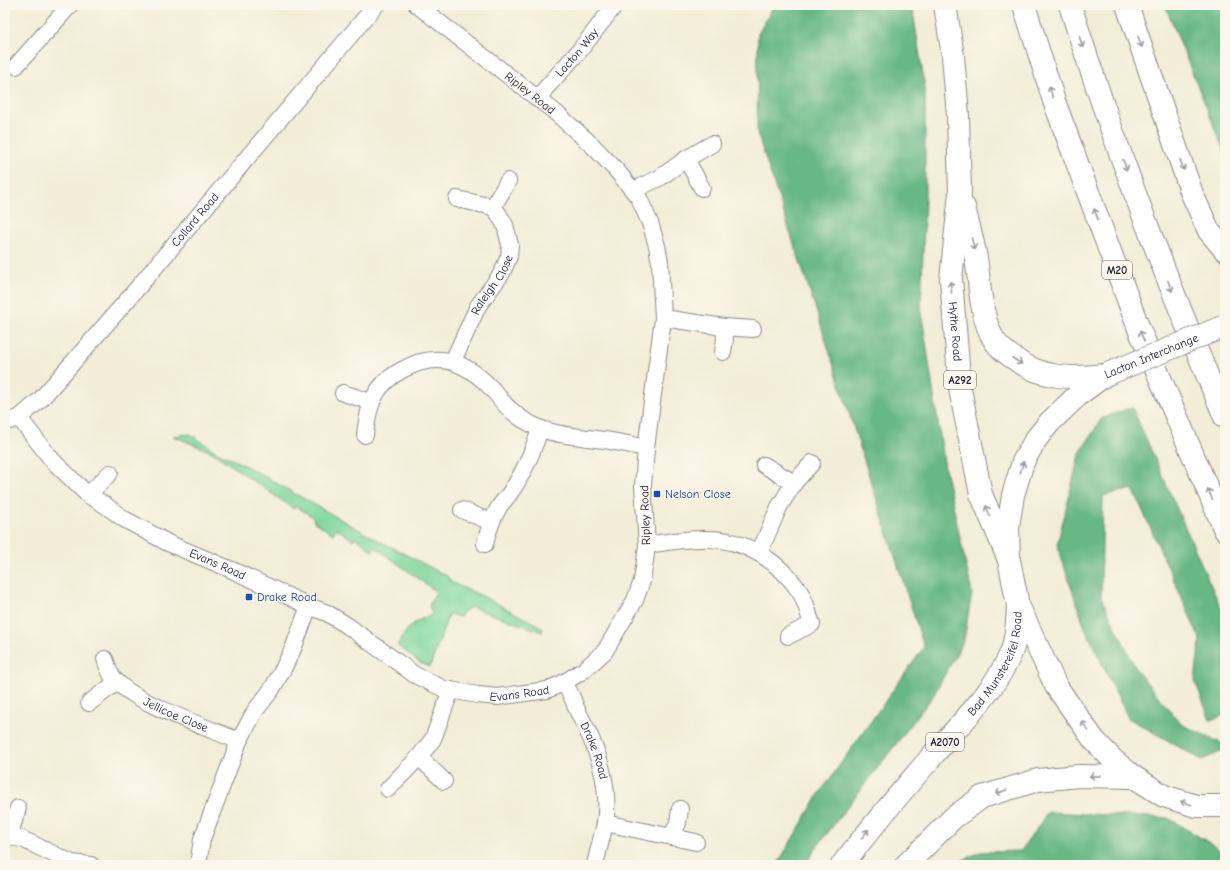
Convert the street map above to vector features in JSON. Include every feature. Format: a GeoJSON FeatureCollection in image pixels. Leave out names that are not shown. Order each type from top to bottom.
{"type":"FeatureCollection","features":[{"type":"Feature","properties":{"kind":"main road","name":"Hythe Road"},"geometry":{"type":"LineString","coordinates":[[945,5],[953,56],[958,115],[960,193],[951,279],[960,389],[980,494],[1009,560]]}},
{"type":"Feature","properties":{"kind":"main road","name":"M20"},"geometry":{"type":"LineString","coordinates":[[1024,5],[1054,101],[1139,329],[1225,530]]}},
{"type":"Feature","properties":{"kind":"main road"},"geometry":{"type":"LineString","coordinates":[[1070,5],[1093,80],[1175,298],[1225,417]]}},
{"type":"Feature","properties":{"kind":"main road"},"geometry":{"type":"LineString","coordinates":[[1128,5],[1192,194],[1209,231],[1225,250]]}},
{"type":"Feature","properties":{"kind":"main road","name":"Hythe Road"},"geometry":{"type":"LineString","coordinates":[[960,193],[975,256],[983,310],[990,333],[1002,350],[1019,363],[1038,372],[1056,376],[1080,378],[1105,376]]}},
{"type":"Feature","properties":{"kind":"main road","name":"Lacton Interchange"},"geometry":{"type":"LineString","coordinates":[[1009,560],[1008,527],[1013,495],[1023,462],[1036,439],[1050,422],[1078,395],[1105,376],[1225,326]]}},
{"type":"Feature","properties":{"kind":"main road"},"geometry":{"type":"LineString","coordinates":[[1009,560],[1018,604],[1056,686],[1094,740],[1113,760],[1134,777],[1164,796],[1196,806],[1225,806]]}},
{"type":"Feature","properties":{"kind":"main road","name":"Bad Munstereifel Road"},"geometry":{"type":"LineString","coordinates":[[842,865],[869,829],[977,705],[997,678],[1011,651],[1017,628],[1018,604]]}},
{"type":"Feature","properties":{"kind":"main road"},"geometry":{"type":"LineString","coordinates":[[906,865],[953,818],[982,797],[1038,780],[1078,776],[1134,777]]}},
{"type":"Feature","properties":{"kind":"street"},"geometry":{"type":"LineString","coordinates":[[16,66],[70,5]]}},
{"type":"Feature","properties":{"kind":"street","name":"Collard Road"},"geometry":{"type":"LineString","coordinates":[[12,420],[41,399],[129,298],[376,5]]}},
{"type":"Feature","properties":{"kind":"street","name":"Ripley Road"},"geometry":{"type":"LineString","coordinates":[[417,5],[555,112],[593,146],[640,198],[657,246],[660,262],[663,318],[646,448],[643,486],[647,545],[642,580],[635,600],[606,651],[584,670],[563,683]]}},
{"type":"Feature","properties":{"kind":"street","name":"Lacton Way"},"geometry":{"type":"LineString","coordinates":[[539,100],[545,89],[580,50],[615,5]]}},
{"type":"Feature","properties":{"kind":"street"},"geometry":{"type":"LineString","coordinates":[[634,190],[661,177],[686,159],[712,144]]}},
{"type":"Feature","properties":{"kind":"street"},"geometry":{"type":"LineString","coordinates":[[686,159],[702,188]]}},
{"type":"Feature","properties":{"kind":"street"},"geometry":{"type":"LineString","coordinates":[[456,199],[493,207],[508,181]]}},
{"type":"Feature","properties":{"kind":"street","name":"Raleigh Close"},"geometry":{"type":"LineString","coordinates":[[453,361],[478,306],[502,273],[509,256],[510,245],[505,225],[493,207]]}},
{"type":"Feature","properties":{"kind":"street"},"geometry":{"type":"LineString","coordinates":[[663,318],[724,327],[754,329]]}},
{"type":"Feature","properties":{"kind":"street"},"geometry":{"type":"LineString","coordinates":[[723,352],[725,339],[724,327]]}},
{"type":"Feature","properties":{"kind":"street"},"geometry":{"type":"LineString","coordinates":[[366,435],[367,419],[371,402],[376,393],[396,373],[411,365],[431,359],[453,361],[469,368],[487,384],[512,412],[524,421],[540,429],[571,436],[606,440],[646,448]]}},
{"type":"Feature","properties":{"kind":"street"},"geometry":{"type":"LineString","coordinates":[[343,393],[371,402]]}},
{"type":"Feature","properties":{"kind":"street","name":"Evans Road"},"geometry":{"type":"LineString","coordinates":[[12,420],[88,495],[124,518],[168,543],[327,613],[348,626],[415,675],[434,685],[451,690],[497,697],[547,690],[563,683]]}},
{"type":"Feature","properties":{"kind":"street"},"geometry":{"type":"LineString","coordinates":[[485,544],[491,522],[524,468],[535,447],[540,429]]}},
{"type":"Feature","properties":{"kind":"street"},"geometry":{"type":"LineString","coordinates":[[758,553],[779,507],[794,483],[812,463]]}},
{"type":"Feature","properties":{"kind":"street"},"geometry":{"type":"LineString","coordinates":[[764,465],[794,483]]}},
{"type":"Feature","properties":{"kind":"street"},"geometry":{"type":"LineString","coordinates":[[88,495],[110,473]]}},
{"type":"Feature","properties":{"kind":"street"},"geometry":{"type":"LineString","coordinates":[[462,510],[491,522]]}},
{"type":"Feature","properties":{"kind":"street"},"geometry":{"type":"LineString","coordinates":[[647,545],[708,539],[726,541],[750,549],[770,559],[801,594],[812,624],[788,636]]}},
{"type":"Feature","properties":{"kind":"street"},"geometry":{"type":"LineString","coordinates":[[198,865],[202,839],[238,740],[255,711],[272,689],[293,649],[309,606]]}},
{"type":"Feature","properties":{"kind":"street","name":"Jellicoe Close"},"geometry":{"type":"LineString","coordinates":[[105,659],[112,676],[123,688],[145,701],[238,740]]}},
{"type":"Feature","properties":{"kind":"street"},"geometry":{"type":"LineString","coordinates":[[89,703],[118,682]]}},
{"type":"Feature","properties":{"kind":"street","name":"Drake Road"},"geometry":{"type":"LineString","coordinates":[[563,683],[570,691],[576,708],[600,758],[606,802],[605,823],[595,865]]}},
{"type":"Feature","properties":{"kind":"street"},"geometry":{"type":"LineString","coordinates":[[388,789],[419,757],[433,739],[451,690]]}},
{"type":"Feature","properties":{"kind":"street"},"geometry":{"type":"LineString","coordinates":[[419,757],[444,781]]}},
{"type":"Feature","properties":{"kind":"street"},"geometry":{"type":"LineString","coordinates":[[18,808],[7,836],[22,840],[72,864],[91,865]]}},
{"type":"Feature","properties":{"kind":"street"},"geometry":{"type":"LineString","coordinates":[[671,837],[678,823],[680,809]]}},
{"type":"Feature","properties":{"kind":"street"},"geometry":{"type":"LineString","coordinates":[[605,823],[696,842]]}},
{"type":"Feature","properties":{"kind":"green space"},"geometry":{"type":"Polygon","coordinates":[[[774,5],[912,5],[925,88],[925,198],[921,310],[945,468],[972,593],[964,640],[933,696],[816,848],[806,865],[777,865],[819,794],[924,647],[815,307],[757,133],[758,34],[774,5]]]}},
{"type":"Feature","properties":{"kind":"green space"},"geometry":{"type":"Polygon","coordinates":[[[1165,5],[1225,5],[1225,154],[1165,5]]]}},
{"type":"Feature","properties":{"kind":"green space"},"geometry":{"type":"Polygon","coordinates":[[[1132,407],[1225,617],[1225,715],[1210,720],[1195,681],[1200,639],[1133,489],[1103,496],[1101,597],[1137,671],[1181,724],[1225,745],[1225,750],[1202,760],[1128,718],[1085,628],[1057,545],[1079,455],[1101,419],[1132,407]]]}},
{"type":"Feature","properties":{"kind":"green space"},"geometry":{"type":"Polygon","coordinates":[[[190,434],[217,452],[246,466],[370,536],[447,576],[452,583],[476,593],[540,626],[543,629],[542,632],[471,607],[463,612],[460,617],[449,614],[430,667],[420,663],[397,645],[411,626],[419,620],[432,615],[429,605],[436,593],[434,590],[375,547],[372,551],[355,537],[353,540],[336,528],[333,534],[313,521],[314,518],[296,506],[294,509],[212,452],[173,436],[190,434]]]}},
{"type":"Feature","properties":{"kind":"green space"},"geometry":{"type":"Polygon","coordinates":[[[1048,812],[1168,818],[1225,854],[1225,865],[953,865],[980,852],[1021,851],[1048,812]]]}},
{"type":"Feature","properties":{"kind":"place","name":"Nelson Close"},"geometry":{"type":"Point","coordinates":[657,494]}},
{"type":"Feature","properties":{"kind":"place","name":"Drake Road"},"geometry":{"type":"Point","coordinates":[249,597]}}]}
